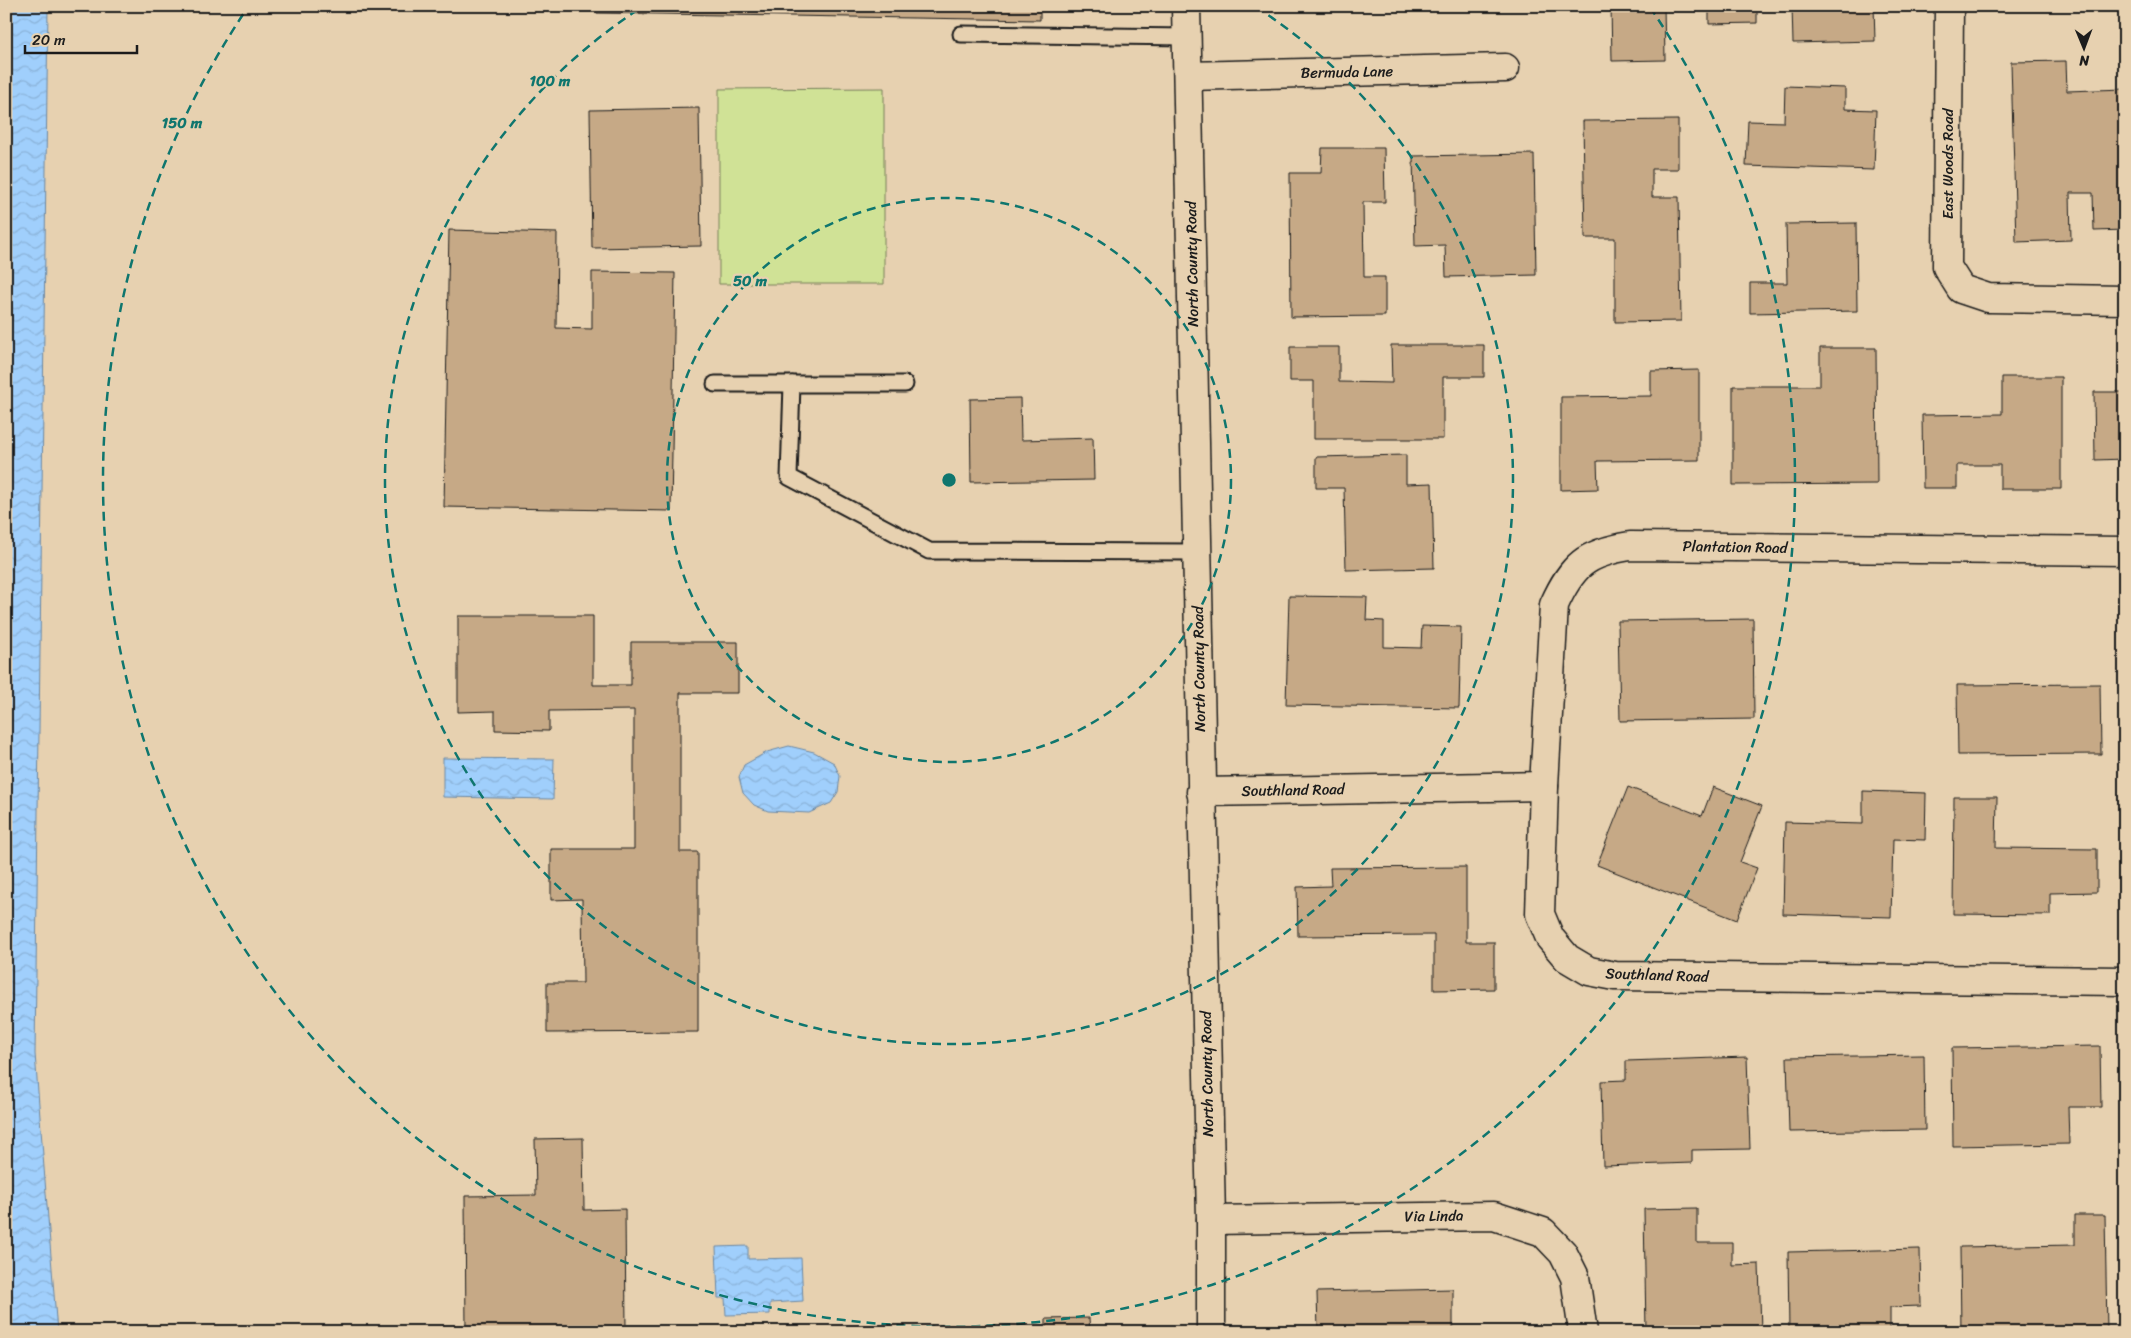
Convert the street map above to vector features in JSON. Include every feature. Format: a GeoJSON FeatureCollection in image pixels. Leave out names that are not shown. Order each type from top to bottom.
{"type":"FeatureCollection","features":[{"type":"Feature","properties":{"kind":"street","name":"North County Road"},"geometry":{"type":"LineString","coordinates":[[1186,6],[1211,1220],[1211,1332]]}},
{"type":"Feature","properties":{"kind":"street","name":"East Woods Road"},"geometry":{"type":"LineString","coordinates":[[1949,6],[1947,267],[1961,289],[1988,298],[2125,300]]}},
{"type":"Feature","properties":{"kind":"street","name":"Bermuda Lane"},"geometry":{"type":"LineString","coordinates":[[1188,76],[1505,68]]}},
{"type":"Feature","properties":{"kind":"street","name":"Plantation Road"},"geometry":{"type":"LineString","coordinates":[[1544,786],[1554,606],[1564,582],[1582,562],[1604,550],[1630,546],[2125,551]]}},
{"type":"Feature","properties":{"kind":"street","name":"Southland Road"},"geometry":{"type":"LineString","coordinates":[[1201,792],[1544,786],[1540,914],[1550,938],[1566,958],[1589,971],[1615,976],[2125,981]]}},
{"type":"Feature","properties":{"kind":"street","name":"Via Linda"},"geometry":{"type":"LineString","coordinates":[[1211,1220],[1494,1216],[1543,1232],[1563,1252],[1575,1277],[1583,1332]]}},
{"type":"Feature","properties":{"kind":"lane"},"geometry":{"type":"LineString","coordinates":[[961,34],[1187,37]]}},
{"type":"Feature","properties":{"kind":"lane"},"geometry":{"type":"LineString","coordinates":[[715,384],[905,384]]}},
{"type":"Feature","properties":{"kind":"lane"},"geometry":{"type":"LineString","coordinates":[[792,384],[790,477],[930,551],[1197,552]]}},
{"type":"Feature","properties":{"kind":"green space"},"geometry":{"type":"Polygon","coordinates":[[[884,88],[884,284],[719,284],[719,89],[884,88]]]}},
{"type":"Feature","properties":{"kind":"water"},"geometry":{"type":"Polygon","coordinates":[[[6,6],[48,6],[35,1054],[57,1332],[6,1332],[6,6]]]}},
{"type":"Feature","properties":{"kind":"water"},"geometry":{"type":"Polygon","coordinates":[[[789,746],[814,752],[834,763],[840,776],[838,792],[831,803],[809,813],[768,811],[754,805],[743,793],[739,777],[744,765],[767,752],[789,746]]]}},
{"type":"Feature","properties":{"kind":"water"},"geometry":{"type":"Polygon","coordinates":[[[443,758],[554,759],[553,799],[443,797],[443,758]]]}},
{"type":"Feature","properties":{"kind":"water"},"geometry":{"type":"Polygon","coordinates":[[[748,1246],[748,1259],[801,1258],[803,1301],[770,1303],[770,1314],[726,1315],[725,1298],[718,1298],[716,1247],[748,1246]]]}},
{"type":"Feature","properties":{"kind":"building"},"geometry":{"type":"Polygon","coordinates":[[[597,6],[1040,6],[1040,20],[597,13],[597,6]]]}},
{"type":"Feature","properties":{"kind":"building"},"geometry":{"type":"Polygon","coordinates":[[[1611,6],[1664,6],[1665,60],[1612,61],[1611,6]]]}},
{"type":"Feature","properties":{"kind":"building"},"geometry":{"type":"Polygon","coordinates":[[[1709,6],[1757,6],[1757,23],[1709,24],[1709,6]]]}},
{"type":"Feature","properties":{"kind":"building"},"geometry":{"type":"Polygon","coordinates":[[[1792,6],[1874,6],[1875,41],[1793,43],[1792,6]]]}},
{"type":"Feature","properties":{"kind":"building"},"geometry":{"type":"Polygon","coordinates":[[[2066,61],[2067,91],[2125,89],[2125,230],[2094,231],[2093,193],[2070,193],[2071,240],[2016,242],[2011,62],[2066,61]]]}},
{"type":"Feature","properties":{"kind":"building"},"geometry":{"type":"Polygon","coordinates":[[[1785,86],[1845,88],[1845,109],[1876,110],[1874,170],[1746,166],[1748,121],[1784,122],[1785,86]]]}},
{"type":"Feature","properties":{"kind":"building"},"geometry":{"type":"Polygon","coordinates":[[[699,108],[701,246],[592,248],[590,110],[699,108]]]}},
{"type":"Feature","properties":{"kind":"building"},"geometry":{"type":"Polygon","coordinates":[[[1678,120],[1678,169],[1652,169],[1652,197],[1679,197],[1681,321],[1615,322],[1615,238],[1585,238],[1583,121],[1678,120]]]}},
{"type":"Feature","properties":{"kind":"building"},"geometry":{"type":"Polygon","coordinates":[[[1322,148],[1384,148],[1385,202],[1363,202],[1364,277],[1385,277],[1385,316],[1291,317],[1290,173],[1321,173],[1322,148]]]}},
{"type":"Feature","properties":{"kind":"building"},"geometry":{"type":"Polygon","coordinates":[[[1534,154],[1536,275],[1446,277],[1445,245],[1415,246],[1413,156],[1534,154]]]}},
{"type":"Feature","properties":{"kind":"building"},"geometry":{"type":"Polygon","coordinates":[[[1856,223],[1857,311],[1750,313],[1750,283],[1787,283],[1786,224],[1856,223]]]}},
{"type":"Feature","properties":{"kind":"building"},"geometry":{"type":"Polygon","coordinates":[[[449,230],[557,233],[556,328],[592,329],[592,272],[675,273],[671,511],[444,507],[449,230]]]}},
{"type":"Feature","properties":{"kind":"building"},"geometry":{"type":"Polygon","coordinates":[[[1391,345],[1484,345],[1484,377],[1443,377],[1443,439],[1314,439],[1314,381],[1290,381],[1290,347],[1339,347],[1339,382],[1392,383],[1391,345]]]}},
{"type":"Feature","properties":{"kind":"building"},"geometry":{"type":"Polygon","coordinates":[[[1820,348],[1876,348],[1877,484],[1733,485],[1733,386],[1820,386],[1820,348]]]}},
{"type":"Feature","properties":{"kind":"building"},"geometry":{"type":"Polygon","coordinates":[[[1699,370],[1699,460],[1597,461],[1598,489],[1561,490],[1561,397],[1651,396],[1651,371],[1699,370]]]}},
{"type":"Feature","properties":{"kind":"building"},"geometry":{"type":"Polygon","coordinates":[[[2002,377],[2061,377],[2061,489],[2000,489],[2000,465],[1957,465],[1957,488],[1923,488],[1922,415],[2002,414],[2002,377]]]}},
{"type":"Feature","properties":{"kind":"building"},"geometry":{"type":"Polygon","coordinates":[[[2094,392],[2125,392],[2125,459],[2095,460],[2094,392]]]}},
{"type":"Feature","properties":{"kind":"building"},"geometry":{"type":"Polygon","coordinates":[[[1020,398],[1021,440],[1093,438],[1094,480],[971,482],[970,399],[1020,398]]]}},
{"type":"Feature","properties":{"kind":"building"},"geometry":{"type":"Polygon","coordinates":[[[1406,455],[1406,484],[1432,483],[1434,568],[1346,570],[1344,488],[1316,488],[1316,457],[1406,455]]]}},
{"type":"Feature","properties":{"kind":"building"},"geometry":{"type":"Polygon","coordinates":[[[1289,596],[1367,597],[1366,620],[1384,621],[1384,647],[1421,648],[1422,626],[1461,627],[1459,708],[1286,705],[1289,596]]]}},
{"type":"Feature","properties":{"kind":"building"},"geometry":{"type":"Polygon","coordinates":[[[458,616],[593,616],[593,685],[631,685],[631,642],[738,642],[738,693],[680,693],[680,852],[698,852],[698,1032],[547,1033],[547,983],[583,983],[582,899],[551,900],[551,849],[634,849],[634,710],[549,711],[549,731],[495,730],[495,711],[458,712],[458,616]]]}},
{"type":"Feature","properties":{"kind":"building"},"geometry":{"type":"Polygon","coordinates":[[[1753,619],[1754,719],[1620,721],[1618,621],[1753,619]]]}},
{"type":"Feature","properties":{"kind":"building"},"geometry":{"type":"Polygon","coordinates":[[[2100,684],[2101,754],[1958,755],[1957,685],[2100,684]]]}},
{"type":"Feature","properties":{"kind":"building"},"geometry":{"type":"Polygon","coordinates":[[[1628,787],[1702,816],[1713,787],[1762,806],[1740,862],[1757,868],[1737,920],[1597,865],[1628,787]]]}},
{"type":"Feature","properties":{"kind":"building"},"geometry":{"type":"Polygon","coordinates":[[[1863,791],[1926,793],[1925,840],[1893,839],[1891,917],[1783,914],[1785,822],[1863,824],[1863,791]]]}},
{"type":"Feature","properties":{"kind":"building"},"geometry":{"type":"Polygon","coordinates":[[[1954,797],[1997,797],[1996,848],[2097,849],[2097,892],[2050,893],[2050,915],[1953,914],[1954,797]]]}},
{"type":"Feature","properties":{"kind":"building"},"geometry":{"type":"Polygon","coordinates":[[[1466,867],[1466,942],[1494,942],[1494,989],[1434,990],[1434,935],[1298,936],[1297,887],[1331,886],[1330,868],[1466,867]]]}},
{"type":"Feature","properties":{"kind":"building"},"geometry":{"type":"Polygon","coordinates":[[[2100,1046],[2101,1107],[2068,1107],[2069,1144],[1953,1146],[1952,1048],[2100,1046]]]}},
{"type":"Feature","properties":{"kind":"building"},"geometry":{"type":"Polygon","coordinates":[[[1924,1055],[1925,1130],[1789,1132],[1787,1057],[1924,1055]]]}},
{"type":"Feature","properties":{"kind":"building"},"geometry":{"type":"Polygon","coordinates":[[[1747,1057],[1750,1149],[1692,1150],[1692,1163],[1603,1166],[1601,1081],[1626,1080],[1626,1061],[1747,1057]]]}},
{"type":"Feature","properties":{"kind":"building"},"geometry":{"type":"Polygon","coordinates":[[[583,1138],[584,1210],[625,1209],[626,1332],[466,1332],[465,1196],[536,1195],[535,1139],[583,1138]]]}},
{"type":"Feature","properties":{"kind":"building"},"geometry":{"type":"Polygon","coordinates":[[[1697,1208],[1697,1243],[1732,1243],[1732,1265],[1759,1264],[1761,1332],[1646,1332],[1644,1209],[1697,1208]]]}},
{"type":"Feature","properties":{"kind":"building"},"geometry":{"type":"Polygon","coordinates":[[[2075,1215],[2105,1215],[2107,1332],[1961,1332],[1960,1247],[2075,1245],[2075,1215]]]}},
{"type":"Feature","properties":{"kind":"building"},"geometry":{"type":"Polygon","coordinates":[[[1920,1249],[1921,1306],[1890,1307],[1890,1332],[1789,1332],[1788,1252],[1920,1249]]]}},
{"type":"Feature","properties":{"kind":"building"},"geometry":{"type":"Polygon","coordinates":[[[1453,1289],[1453,1332],[1318,1332],[1317,1292],[1453,1289]]]}},
{"type":"Feature","properties":{"kind":"building"},"geometry":{"type":"Polygon","coordinates":[[[1089,1318],[1090,1332],[1046,1332],[1046,1319],[1089,1318]]]}}]}
